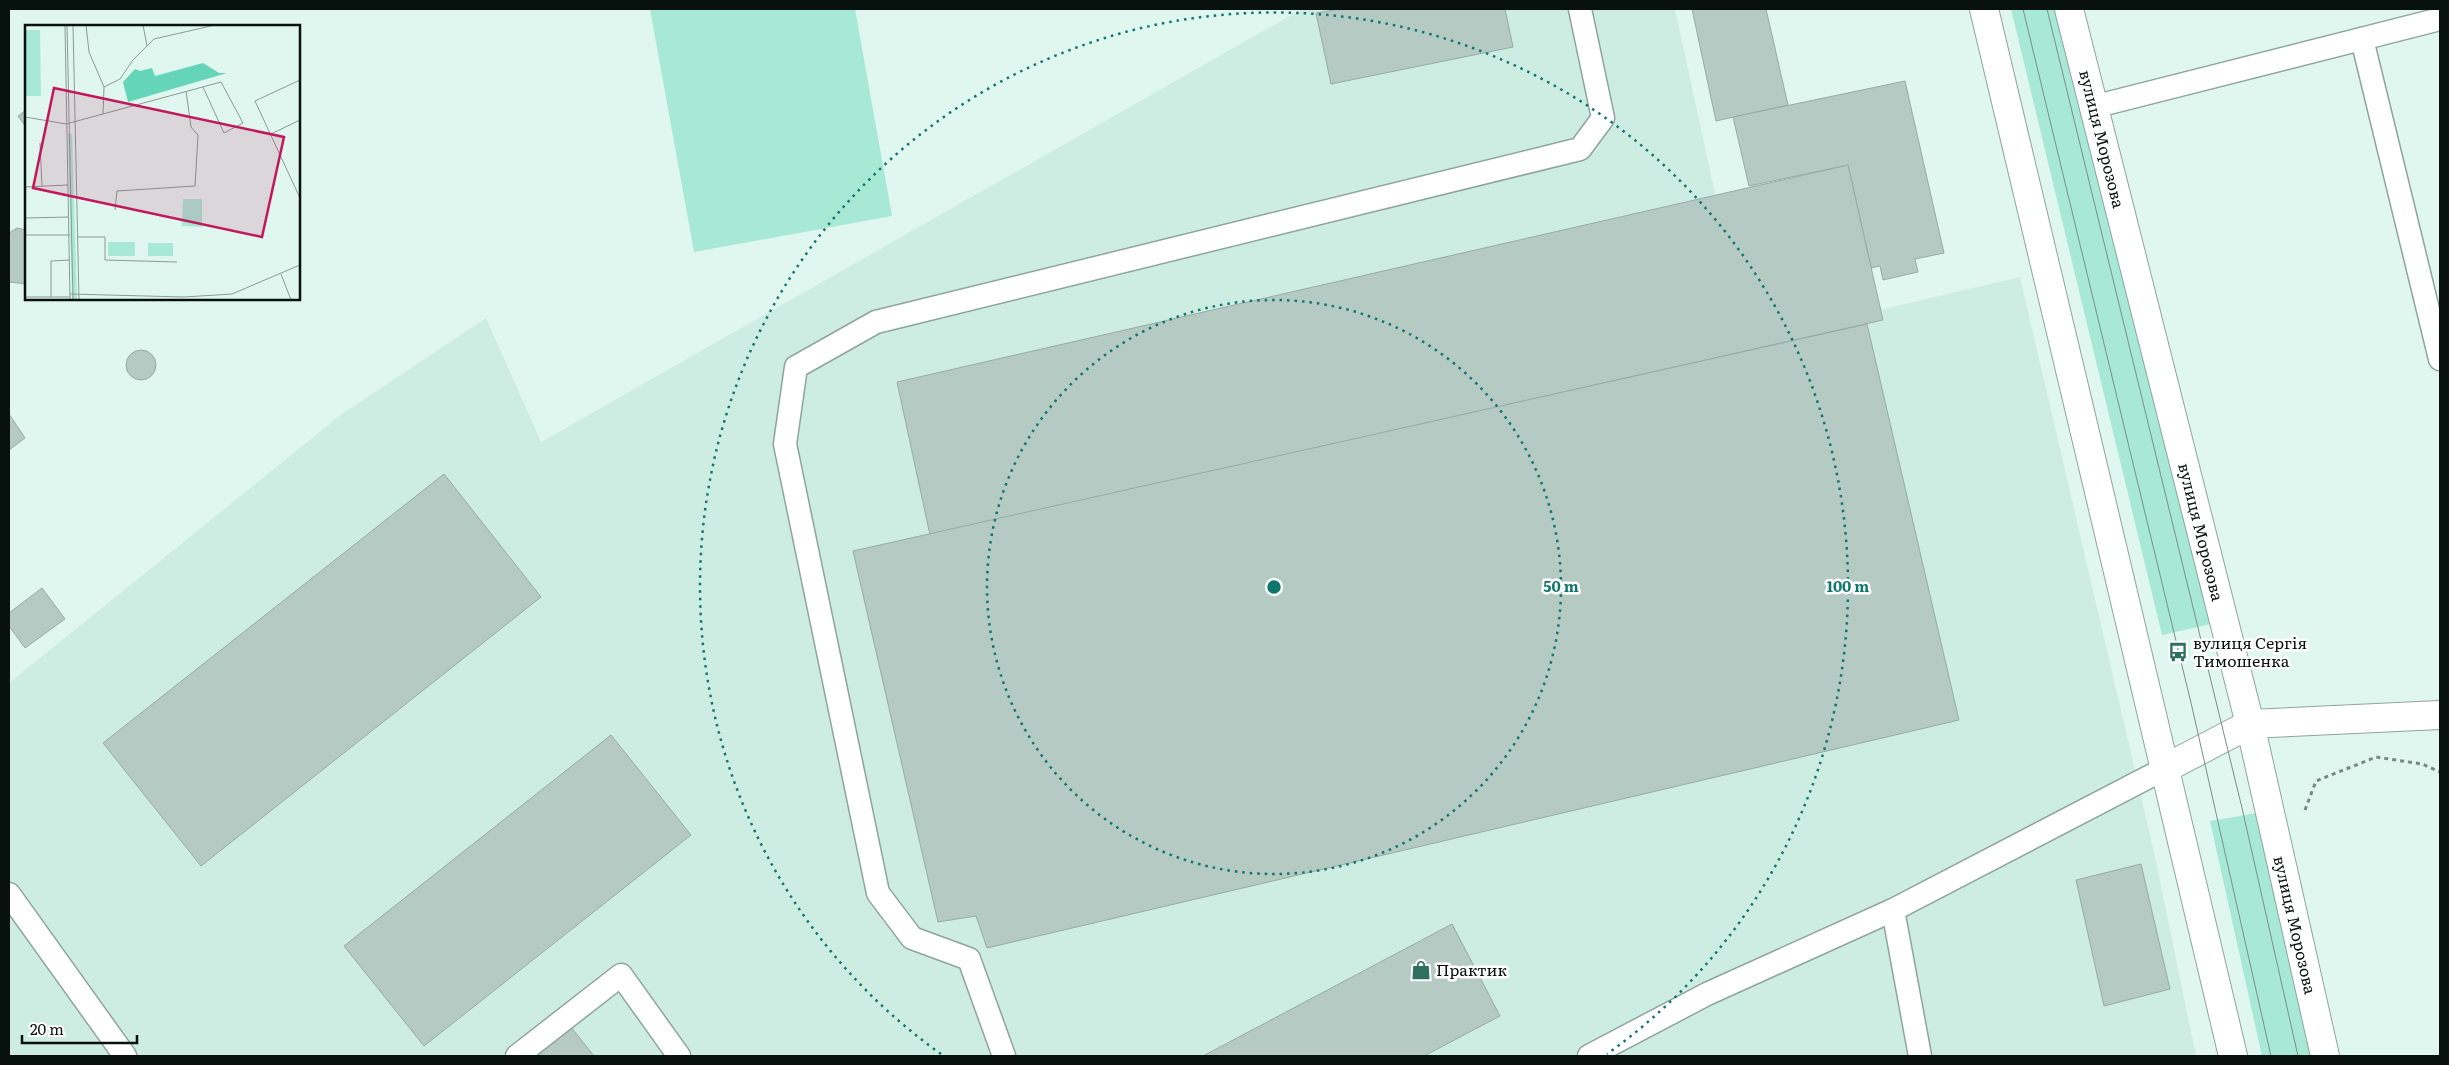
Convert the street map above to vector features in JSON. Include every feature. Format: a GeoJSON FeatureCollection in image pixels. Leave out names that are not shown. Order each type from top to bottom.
{"type":"FeatureCollection","features":[{"type":"Feature","properties":{"kind":"main road"},"geometry":{"type":"LineString","coordinates":[[1984,9],[2233,1056]]}},
{"type":"Feature","properties":{"kind":"main road","name":"вулиця Морозова"},"geometry":{"type":"LineString","coordinates":[[2070,9],[2093,107],[2250,724],[2325,1056]]}},
{"type":"Feature","properties":{"kind":"main road"},"geometry":{"type":"LineString","coordinates":[[2166,768],[2250,724],[2440,715]]}},
{"type":"Feature","properties":{"kind":"lane"},"geometry":{"type":"LineString","coordinates":[[1004,1056],[969,959],[912,938],[878,893],[785,444],[796,368],[876,322],[1580,149],[1603,118],[1580,9]]}},
{"type":"Feature","properties":{"kind":"lane"},"geometry":{"type":"LineString","coordinates":[[2093,107],[2440,19]]}},
{"type":"Feature","properties":{"kind":"lane"},"geometry":{"type":"LineString","coordinates":[[2362,38],[2440,359]]}},
{"type":"Feature","properties":{"kind":"lane"},"geometry":{"type":"LineString","coordinates":[[1589,1056],[1707,994],[1893,910],[2166,768]]}},
{"type":"Feature","properties":{"kind":"lane"},"geometry":{"type":"LineString","coordinates":[[9,894],[126,1056]]}},
{"type":"Feature","properties":{"kind":"lane"},"geometry":{"type":"LineString","coordinates":[[1893,910],[1920,1056]]}},
{"type":"Feature","properties":{"kind":"lane"},"geometry":{"type":"LineString","coordinates":[[517,1056],[621,975],[679,1056]]}},
{"type":"Feature","properties":{"kind":"path"},"geometry":{"type":"LineString","coordinates":[[2304,816],[2316,781],[2376,757],[2422,764],[2440,772]]}},
{"type":"Feature","properties":{"kind":"shaded area"},"geometry":{"type":"Polygon","coordinates":[[[1302,9],[1675,9],[1747,341],[2020,277],[2154,852],[2196,1056],[9,1056],[9,683],[342,414],[486,318],[541,442],[1302,9]]]}},
{"type":"Feature","properties":{"kind":"green space"},"geometry":{"type":"Polygon","coordinates":[[[650,9],[855,9],[892,216],[694,252],[650,9]]]}},
{"type":"Feature","properties":{"kind":"green space"},"geometry":{"type":"Polygon","coordinates":[[[2011,9],[2058,9],[2211,624],[2162,635],[2011,9]]]}},
{"type":"Feature","properties":{"kind":"green space"},"geometry":{"type":"Polygon","coordinates":[[[2257,813],[2311,1056],[2262,1056],[2210,821],[2257,813]]]}},
{"type":"Feature","properties":{"kind":"building"},"geometry":{"type":"Polygon","coordinates":[[[1340,9],[1505,9],[1513,47],[1331,84],[1316,13],[1340,9]]]}},
{"type":"Feature","properties":{"kind":"building"},"geometry":{"type":"Polygon","coordinates":[[[1692,9],[1766,9],[1788,105],[1716,121],[1692,9]]]}},
{"type":"Feature","properties":{"kind":"building"},"geometry":{"type":"Polygon","coordinates":[[[1905,81],[1944,253],[1915,259],[1918,272],[1883,280],[1880,266],[1871,268],[1848,165],[1749,186],[1733,117],[1905,81]]]}},
{"type":"Feature","properties":{"kind":"building"},"geometry":{"type":"Polygon","coordinates":[[[25,111],[25,126],[18,116],[25,111]]]}},
{"type":"Feature","properties":{"kind":"building"},"geometry":{"type":"Polygon","coordinates":[[[1848,165],[1883,320],[930,535],[897,382],[1848,165]]]}},
{"type":"Feature","properties":{"kind":"building"},"geometry":{"type":"Polygon","coordinates":[[[17,228],[25,230],[25,284],[9,282],[9,233],[17,228]]]}},
{"type":"Feature","properties":{"kind":"building"},"geometry":{"type":"Polygon","coordinates":[[[1867,324],[1959,720],[987,948],[976,916],[938,922],[853,551],[1867,324]]]}},
{"type":"Feature","properties":{"kind":"building"},"geometry":{"type":"Polygon","coordinates":[[[141,350],[152,354],[156,365],[152,376],[141,380],[130,376],[126,365],[130,354],[141,350]]]}},
{"type":"Feature","properties":{"kind":"building"},"geometry":{"type":"Polygon","coordinates":[[[9,414],[25,438],[9,450],[9,414]]]}},
{"type":"Feature","properties":{"kind":"building"},"geometry":{"type":"Polygon","coordinates":[[[444,474],[541,597],[201,866],[103,743],[444,474]]]}},
{"type":"Feature","properties":{"kind":"building"},"geometry":{"type":"Polygon","coordinates":[[[42,588],[65,619],[25,648],[9,626],[9,613],[42,588]]]}},
{"type":"Feature","properties":{"kind":"building"},"geometry":{"type":"Polygon","coordinates":[[[611,735],[691,835],[424,1046],[344,946],[611,735]]]}},
{"type":"Feature","properties":{"kind":"building"},"geometry":{"type":"Polygon","coordinates":[[[2141,864],[2170,989],[2104,1006],[2076,880],[2141,864]]]}},
{"type":"Feature","properties":{"kind":"building","name":"Практик"},"geometry":{"type":"Polygon","coordinates":[[[1452,924],[1500,1016],[1424,1056],[1203,1056],[1452,924]]]}},
{"type":"Feature","properties":{"kind":"building"},"geometry":{"type":"Polygon","coordinates":[[[571,1027],[594,1056],[533,1056],[571,1027]]]}},
{"type":"Feature","properties":{"kind":"tram line"},"geometry":{"type":"LineString","coordinates":[[2023,9],[2192,707],[2271,1056]]}},
{"type":"Feature","properties":{"kind":"tram line"},"geometry":{"type":"LineString","coordinates":[[2047,9],[2242,808],[2298,1056]]}},
{"type":"Feature","properties":{"kind":"place","name":"вулиця Сергія Тимошенка"},"geometry":{"type":"Point","coordinates":[2178,652]}},
{"type":"Feature","properties":{"kind":"place","name":"Практик"},"geometry":{"type":"Point","coordinates":[1421,970]}}]}
